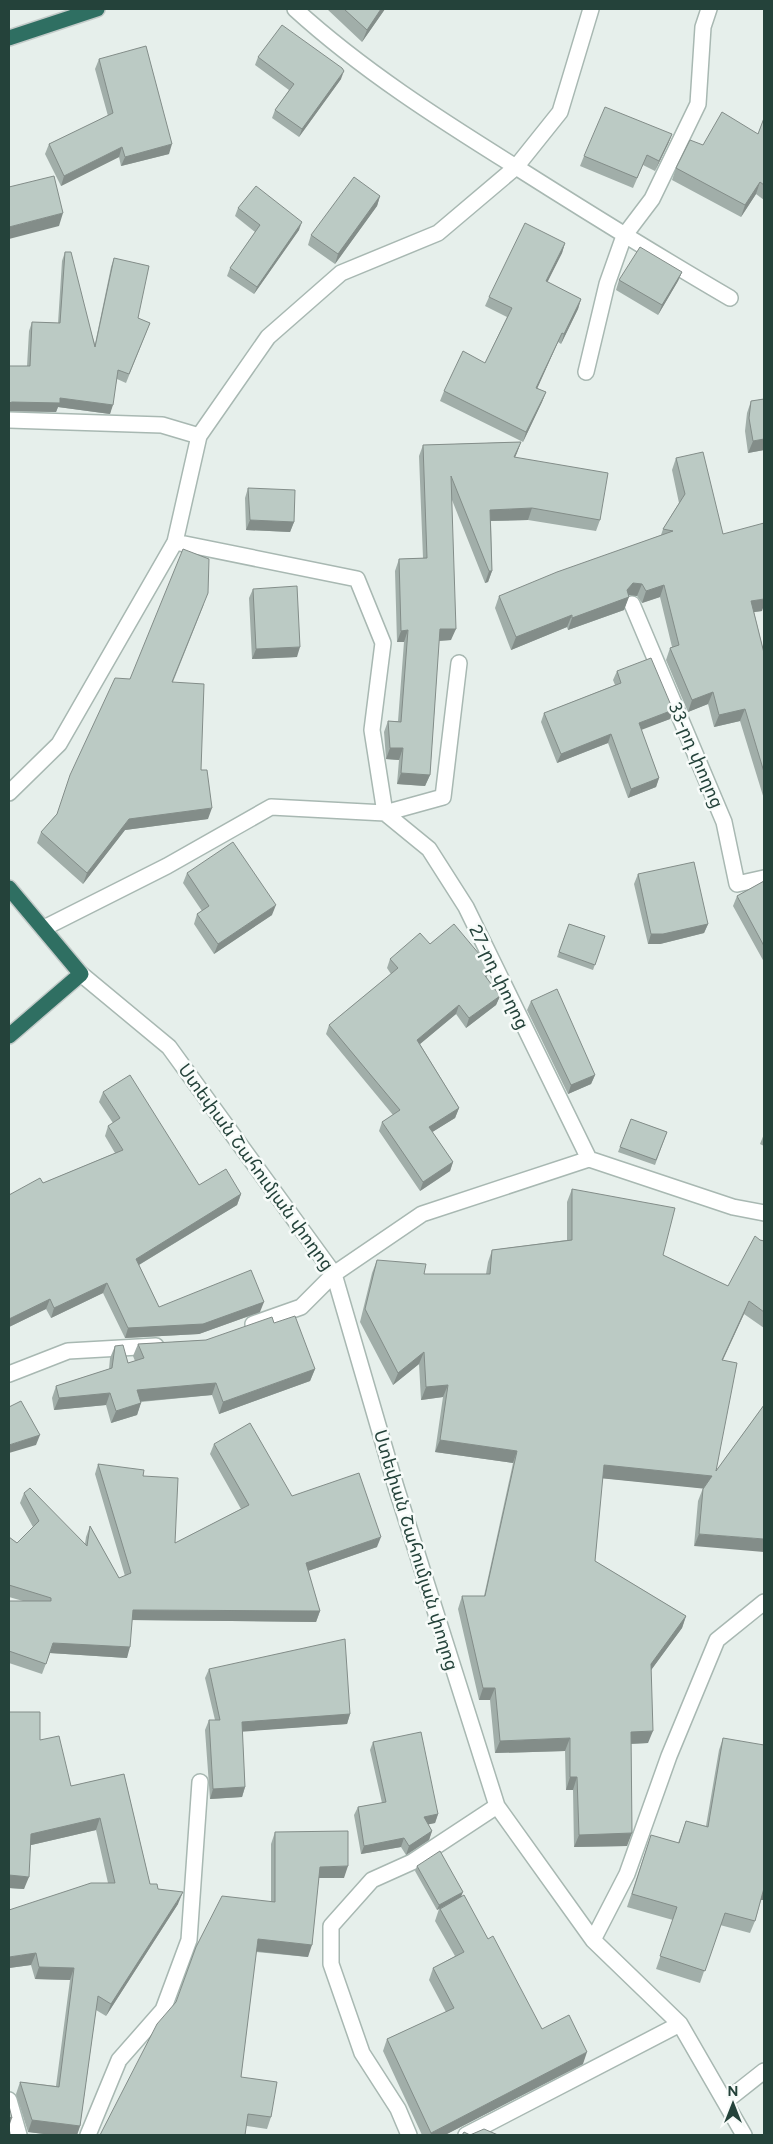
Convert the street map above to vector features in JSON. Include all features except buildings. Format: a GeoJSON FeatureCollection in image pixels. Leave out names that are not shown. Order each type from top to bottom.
{"type":"FeatureCollection","features":[{"type":"Feature","properties":{"kind":"highway"},"geometry":{"type":"LineString","coordinates":[[9,38],[97,9]]}},
{"type":"Feature","properties":{"kind":"highway"},"geometry":{"type":"LineString","coordinates":[[9,888],[81,974],[9,1036]]}},
{"type":"Feature","properties":{"kind":"street"},"geometry":{"type":"LineString","coordinates":[[295,9],[333,43],[447,124],[624,236],[730,298]]}},
{"type":"Feature","properties":{"kind":"street"},"geometry":{"type":"LineString","coordinates":[[9,793],[59,744],[175,542],[198,436],[268,336],[341,273],[438,233],[516,167],[560,112],[591,9]]}},
{"type":"Feature","properties":{"kind":"street"},"geometry":{"type":"LineString","coordinates":[[586,372],[607,284],[624,236],[652,199],[698,104],[703,27],[709,9]]}},
{"type":"Feature","properties":{"kind":"street"},"geometry":{"type":"LineString","coordinates":[[9,420],[162,425],[198,436]]}},
{"type":"Feature","properties":{"kind":"street"},"geometry":{"type":"LineString","coordinates":[[175,542],[357,579],[383,643],[372,730],[385,813]]}},
{"type":"Feature","properties":{"kind":"street","name":"33-րդ փողոց"},"geometry":{"type":"LineString","coordinates":[[632,604],[724,822],[737,884],[764,878]]}},
{"type":"Feature","properties":{"kind":"street"},"geometry":{"type":"LineString","coordinates":[[44,928],[167,866],[271,808],[385,813],[443,797],[458,663]]}},
{"type":"Feature","properties":{"kind":"street","name":"27-րդ փողոց"},"geometry":{"type":"LineString","coordinates":[[385,813],[429,849],[466,907],[589,1159]]}},
{"type":"Feature","properties":{"kind":"street","name":"Ստեփան Շահումյան փողոց"},"geometry":{"type":"LineString","coordinates":[[81,974],[169,1047],[334,1274],[396,1487],[497,1806],[593,1940],[680,2024],[744,2135]]}},
{"type":"Feature","properties":{"kind":"street"},"geometry":{"type":"LineString","coordinates":[[238,1330],[301,1307],[334,1274],[422,1214],[589,1159],[733,1207],[764,1213]]}},
{"type":"Feature","properties":{"kind":"street"},"geometry":{"type":"LineString","coordinates":[[9,1374],[68,1351],[173,1344]]}},
{"type":"Feature","properties":{"kind":"street"},"geometry":{"type":"LineString","coordinates":[[593,1940],[627,1874],[669,1756],[717,1640],[764,1602]]}},
{"type":"Feature","properties":{"kind":"street"},"geometry":{"type":"LineString","coordinates":[[88,2135],[119,2060],[163,2010],[189,1940],[200,1782]]}},
{"type":"Feature","properties":{"kind":"street"},"geometry":{"type":"LineString","coordinates":[[409,2135],[398,2109],[362,2053],[331,1964],[331,1926],[372,1880],[412,1862],[497,1806]]}},
{"type":"Feature","properties":{"kind":"street"},"geometry":{"type":"LineString","coordinates":[[466,2135],[680,2024]]}},
{"type":"Feature","properties":{"kind":"street"},"geometry":{"type":"LineString","coordinates":[[726,2101],[764,2071]]}},
{"type":"Feature","properties":{"kind":"street"},"geometry":{"type":"LineString","coordinates":[[9,2100],[19,2135]]}}]}
